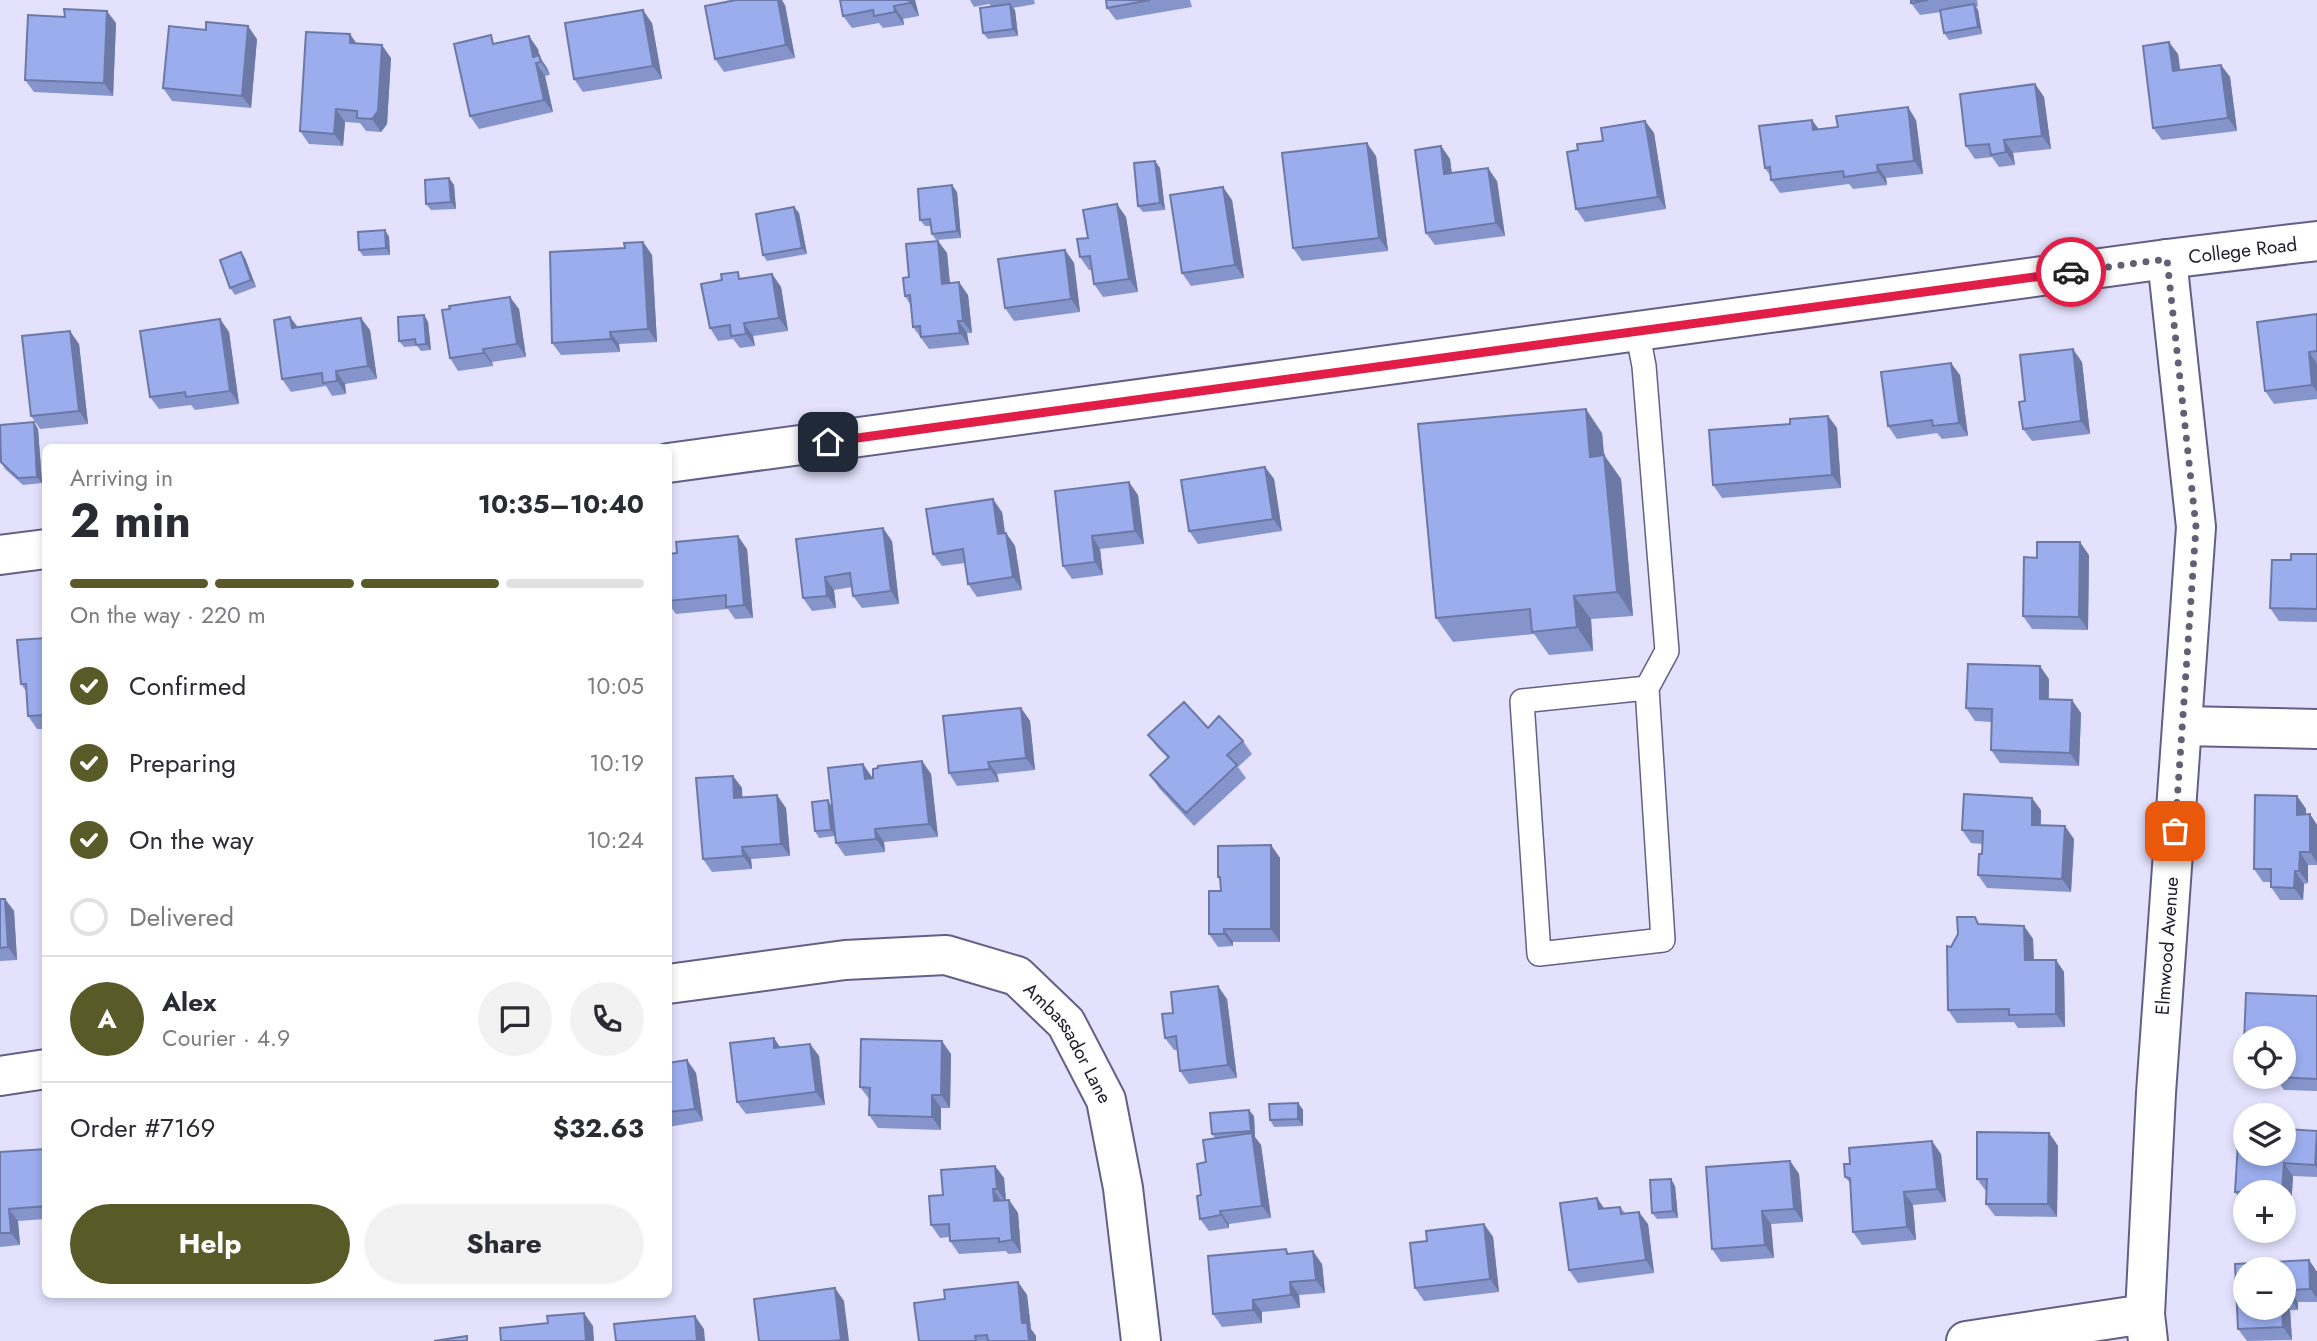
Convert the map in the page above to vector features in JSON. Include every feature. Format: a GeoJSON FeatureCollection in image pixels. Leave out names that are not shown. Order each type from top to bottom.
{"type":"FeatureCollection","features":[{"type":"Feature","properties":{"kind":"street","name":"College Road"},"geometry":{"type":"LineString","coordinates":[[672,462],[1637,330],[2317,241]]}},
{"type":"Feature","properties":{"kind":"street","name":"Elmwood Avenue"},"geometry":{"type":"LineString","coordinates":[[2147,1327],[2156,1093],[2196,527],[2167,259]]}},
{"type":"Feature","properties":{"kind":"street"},"geometry":{"type":"LineString","coordinates":[[0,555],[42,549]]}},
{"type":"Feature","properties":{"kind":"street"},"geometry":{"type":"LineString","coordinates":[[2182,726],[2317,729]]}},
{"type":"Feature","properties":{"kind":"street","name":"Ambassador Lane"},"geometry":{"type":"LineString","coordinates":[[672,983],[845,960],[946,955],[1017,976],[1066,1023],[1106,1100],[1123,1188],[1141,1341]]}},
{"type":"Feature","properties":{"kind":"street"},"geometry":{"type":"LineString","coordinates":[[0,1076],[42,1070]]}},
{"type":"Feature","properties":{"kind":"street"},"geometry":{"type":"LineString","coordinates":[[1966,1341],[2147,1327]]}},
{"type":"Feature","properties":{"kind":"lane"},"geometry":{"type":"LineString","coordinates":[[1637,330],[1644,366],[1667,651],[1647,688],[1663,940],[1539,954],[1522,701],[1647,688]]}},
{"type":"Feature","properties":{"kind":"building"},"geometry":{"type":"Polygon","coordinates":[[[736,0],[778,0],[786,45],[715,59],[705,6],[736,0]]]}},
{"type":"Feature","properties":{"kind":"building"},"geometry":{"type":"Polygon","coordinates":[[[840,0],[909,0],[910,3],[894,6],[895,12],[874,16],[873,10],[843,16],[840,0]]]}},
{"type":"Feature","properties":{"kind":"building"},"geometry":{"type":"Polygon","coordinates":[[[1106,0],[1150,0],[1107,8],[1106,0]]]}},
{"type":"Feature","properties":{"kind":"building"},"geometry":{"type":"Polygon","coordinates":[[[1010,4],[1013,29],[983,33],[980,8],[1010,4]]]}},
{"type":"Feature","properties":{"kind":"building"},"geometry":{"type":"Polygon","coordinates":[[[1974,4],[1978,27],[1944,33],[1940,10],[1974,4]]]}},
{"type":"Feature","properties":{"kind":"building"},"geometry":{"type":"Polygon","coordinates":[[[64,9],[107,11],[104,83],[25,80],[28,15],[65,17],[64,9]]]}},
{"type":"Feature","properties":{"kind":"building"},"geometry":{"type":"Polygon","coordinates":[[[643,10],[653,66],[574,79],[565,23],[643,10]]]}},
{"type":"Feature","properties":{"kind":"building"},"geometry":{"type":"Polygon","coordinates":[[[206,22],[248,26],[242,96],[163,88],[169,26],[206,30],[206,22]]]}},
{"type":"Feature","properties":{"kind":"building"},"geometry":{"type":"Polygon","coordinates":[[[306,32],[350,34],[350,43],[382,45],[378,111],[372,119],[357,118],[357,111],[336,109],[334,134],[300,131],[306,32]]]}},
{"type":"Feature","properties":{"kind":"building"},"geometry":{"type":"Polygon","coordinates":[[[491,35],[493,44],[529,36],[533,57],[539,55],[541,62],[536,63],[544,100],[470,116],[454,44],[491,35]]]}},
{"type":"Feature","properties":{"kind":"building"},"geometry":{"type":"Polygon","coordinates":[[[2169,42],[2173,71],[2221,65],[2228,118],[2153,128],[2143,46],[2169,42]]]}},
{"type":"Feature","properties":{"kind":"building"},"geometry":{"type":"Polygon","coordinates":[[[2035,84],[2042,136],[2004,140],[2006,152],[1991,155],[1989,144],[1966,146],[1960,94],[2035,84]]]}},
{"type":"Feature","properties":{"kind":"building"},"geometry":{"type":"Polygon","coordinates":[[[1908,107],[1914,161],[1877,165],[1878,172],[1844,177],[1843,171],[1771,180],[1770,167],[1765,168],[1759,126],[1812,120],[1813,130],[1838,127],[1836,116],[1908,107]]]}},
{"type":"Feature","properties":{"kind":"building"},"geometry":{"type":"Polygon","coordinates":[[[1645,121],[1658,197],[1576,209],[1567,152],[1578,150],[1577,144],[1603,141],[1601,128],[1645,121]]]}},
{"type":"Feature","properties":{"kind":"building"},"geometry":{"type":"Polygon","coordinates":[[[1367,143],[1379,238],[1293,248],[1282,153],[1367,143]]]}},
{"type":"Feature","properties":{"kind":"building"},"geometry":{"type":"Polygon","coordinates":[[[1441,146],[1444,174],[1488,168],[1496,223],[1426,233],[1415,150],[1441,146]]]}},
{"type":"Feature","properties":{"kind":"building"},"geometry":{"type":"Polygon","coordinates":[[[1155,161],[1160,203],[1138,206],[1134,163],[1155,161]]]}},
{"type":"Feature","properties":{"kind":"building"},"geometry":{"type":"Polygon","coordinates":[[[449,178],[451,202],[426,204],[425,180],[449,178]]]}},
{"type":"Feature","properties":{"kind":"building"},"geometry":{"type":"Polygon","coordinates":[[[952,185],[957,231],[932,234],[930,219],[920,220],[918,189],[952,185]]]}},
{"type":"Feature","properties":{"kind":"building"},"geometry":{"type":"Polygon","coordinates":[[[1223,187],[1235,265],[1182,273],[1170,195],[1223,187]]]}},
{"type":"Feature","properties":{"kind":"building"},"geometry":{"type":"Polygon","coordinates":[[[1117,204],[1129,279],[1094,284],[1090,256],[1080,257],[1077,239],[1088,238],[1083,210],[1117,204]]]}},
{"type":"Feature","properties":{"kind":"building"},"geometry":{"type":"Polygon","coordinates":[[[794,207],[802,248],[763,255],[756,214],[794,207]]]}},
{"type":"Feature","properties":{"kind":"building"},"geometry":{"type":"Polygon","coordinates":[[[385,230],[386,248],[359,250],[358,232],[385,230]]]}},
{"type":"Feature","properties":{"kind":"building"},"geometry":{"type":"Polygon","coordinates":[[[938,241],[942,284],[959,282],[963,321],[958,321],[960,333],[921,337],[920,326],[913,327],[910,295],[905,296],[903,278],[909,277],[906,244],[938,241]]]}},
{"type":"Feature","properties":{"kind":"building"},"geometry":{"type":"Polygon","coordinates":[[[643,242],[648,329],[610,332],[611,339],[552,343],[550,252],[625,248],[624,243],[643,242]]]}},
{"type":"Feature","properties":{"kind":"building"},"geometry":{"type":"Polygon","coordinates":[[[1065,250],[1071,299],[1005,308],[998,259],[1065,250]]]}},
{"type":"Feature","properties":{"kind":"building"},"geometry":{"type":"Polygon","coordinates":[[[241,252],[251,280],[230,288],[220,260],[241,252]]]}},
{"type":"Feature","properties":{"kind":"building"},"geometry":{"type":"Polygon","coordinates":[[[738,272],[739,279],[772,274],[779,318],[744,323],[746,334],[731,336],[730,325],[710,328],[701,284],[722,280],[721,274],[738,272]]]}},
{"type":"Feature","properties":{"kind":"building"},"geometry":{"type":"Polygon","coordinates":[[[510,297],[517,344],[450,358],[442,310],[450,309],[449,306],[510,297]]]}},
{"type":"Feature","properties":{"kind":"building"},"geometry":{"type":"Polygon","coordinates":[[[2317,314],[2317,351],[2309,352],[2312,385],[2265,391],[2257,322],[2317,314]]]}},
{"type":"Feature","properties":{"kind":"building"},"geometry":{"type":"Polygon","coordinates":[[[424,315],[426,344],[416,345],[415,339],[399,341],[398,317],[424,315]]]}},
{"type":"Feature","properties":{"kind":"building"},"geometry":{"type":"Polygon","coordinates":[[[290,317],[292,328],[361,318],[368,366],[336,371],[337,381],[323,383],[322,373],[282,379],[274,320],[290,317]]]}},
{"type":"Feature","properties":{"kind":"building"},"geometry":{"type":"Polygon","coordinates":[[[220,319],[230,391],[186,397],[185,392],[150,397],[140,331],[220,319]]]}},
{"type":"Feature","properties":{"kind":"building"},"geometry":{"type":"Polygon","coordinates":[[[70,331],[79,411],[31,416],[22,336],[70,331]]]}},
{"type":"Feature","properties":{"kind":"building"},"geometry":{"type":"Polygon","coordinates":[[[2073,349],[2081,421],[2023,429],[2019,402],[2025,401],[2020,355],[2073,349]]]}},
{"type":"Feature","properties":{"kind":"building"},"geometry":{"type":"Polygon","coordinates":[[[1951,363],[1959,423],[1933,426],[1932,420],[1888,426],[1881,372],[1951,363]]]}},
{"type":"Feature","properties":{"kind":"building"},"geometry":{"type":"Polygon","coordinates":[[[1586,409],[1590,457],[1604,455],[1617,592],[1574,596],[1577,627],[1532,632],[1530,609],[1436,618],[1418,424],[1586,409]]]}},
{"type":"Feature","properties":{"kind":"building"},"geometry":{"type":"Polygon","coordinates":[[[1828,416],[1832,475],[1713,485],[1709,430],[1790,424],[1790,419],[1828,416]]]}},
{"type":"Feature","properties":{"kind":"building"},"geometry":{"type":"Polygon","coordinates":[[[34,422],[37,477],[18,478],[1,462],[0,425],[34,422]]]}},
{"type":"Feature","properties":{"kind":"building"},"geometry":{"type":"Polygon","coordinates":[[[1265,467],[1273,519],[1189,531],[1181,480],[1265,467]]]}},
{"type":"Feature","properties":{"kind":"building"},"geometry":{"type":"Polygon","coordinates":[[[1129,482],[1135,531],[1092,536],[1095,562],[1063,566],[1055,491],[1129,482]]]}},
{"type":"Feature","properties":{"kind":"building"},"geometry":{"type":"Polygon","coordinates":[[[993,499],[998,534],[1006,533],[1013,577],[968,584],[963,549],[933,554],[926,509],[993,499]]]}},
{"type":"Feature","properties":{"kind":"building"},"geometry":{"type":"Polygon","coordinates":[[[883,528],[891,591],[853,596],[850,573],[825,577],[827,596],[803,598],[796,539],[883,528]]]}},
{"type":"Feature","properties":{"kind":"building"},"geometry":{"type":"Polygon","coordinates":[[[738,536],[744,605],[726,607],[726,595],[672,601],[672,554],[677,553],[676,542],[738,536]]]}},
{"type":"Feature","properties":{"kind":"building"},"geometry":{"type":"Polygon","coordinates":[[[2037,542],[2080,542],[2079,617],[2023,616],[2024,557],[2037,558],[2037,542]]]}},
{"type":"Feature","properties":{"kind":"building"},"geometry":{"type":"Polygon","coordinates":[[[2291,554],[2317,554],[2317,609],[2270,608],[2272,560],[2291,560],[2291,554]]]}},
{"type":"Feature","properties":{"kind":"building"},"geometry":{"type":"Polygon","coordinates":[[[42,638],[42,715],[28,716],[26,684],[21,684],[17,640],[42,638]]]}},
{"type":"Feature","properties":{"kind":"building"},"geometry":{"type":"Polygon","coordinates":[[[1968,664],[2040,666],[2040,699],[2072,700],[2070,753],[1991,750],[1992,709],[1966,708],[1968,664]]]}},
{"type":"Feature","properties":{"kind":"building"},"geometry":{"type":"Polygon","coordinates":[[[1184,702],[1208,728],[1219,716],[1243,741],[1227,755],[1237,765],[1186,813],[1150,775],[1169,757],[1148,735],[1184,702]]]}},
{"type":"Feature","properties":{"kind":"building"},"geometry":{"type":"Polygon","coordinates":[[[1021,708],[1026,758],[988,762],[990,769],[949,773],[943,716],[1021,708]]]}},
{"type":"Feature","properties":{"kind":"building"},"geometry":{"type":"Polygon","coordinates":[[[922,761],[929,824],[875,829],[876,839],[836,843],[828,768],[863,764],[865,779],[873,778],[873,769],[878,766],[922,761]]]}},
{"type":"Feature","properties":{"kind":"building"},"geometry":{"type":"Polygon","coordinates":[[[733,776],[734,798],[777,795],[781,844],[742,847],[743,856],[703,859],[696,778],[733,776]]]}},
{"type":"Feature","properties":{"kind":"building"},"geometry":{"type":"Polygon","coordinates":[[[1964,794],[2032,798],[2032,825],[2065,826],[2062,879],[1978,875],[1983,831],[1962,830],[1964,794]]]}},
{"type":"Feature","properties":{"kind":"building"},"geometry":{"type":"Polygon","coordinates":[[[2255,795],[2297,796],[2297,815],[2310,814],[2310,852],[2300,852],[2299,871],[2295,871],[2294,888],[2271,887],[2271,869],[2254,869],[2255,795]]]}},
{"type":"Feature","properties":{"kind":"building"},"geometry":{"type":"Polygon","coordinates":[[[828,800],[831,830],[815,831],[812,802],[828,800]]]}},
{"type":"Feature","properties":{"kind":"building"},"geometry":{"type":"Polygon","coordinates":[[[1271,845],[1271,929],[1224,929],[1224,934],[1209,934],[1209,891],[1221,891],[1218,846],[1271,845]]]}},
{"type":"Feature","properties":{"kind":"building"},"geometry":{"type":"Polygon","coordinates":[[[0,899],[5,899],[8,947],[0,948],[0,899]]]}},
{"type":"Feature","properties":{"kind":"building"},"geometry":{"type":"Polygon","coordinates":[[[1957,917],[1975,917],[1978,924],[2024,926],[2025,960],[2056,960],[2056,1014],[2009,1015],[2009,1009],[1948,1010],[1947,946],[1951,947],[1958,934],[1957,917]]]}},
{"type":"Feature","properties":{"kind":"building"},"geometry":{"type":"Polygon","coordinates":[[[1218,986],[1228,1065],[1180,1071],[1176,1036],[1165,1038],[1162,1014],[1173,1013],[1171,992],[1218,986]]]}},
{"type":"Feature","properties":{"kind":"building"},"geometry":{"type":"Polygon","coordinates":[[[2246,993],[2317,996],[2317,1079],[2296,1078],[2296,1026],[2245,1026],[2246,993]]]}},
{"type":"Feature","properties":{"kind":"building"},"geometry":{"type":"Polygon","coordinates":[[[774,1038],[774,1048],[810,1044],[816,1092],[737,1102],[730,1043],[774,1038]]]}},
{"type":"Feature","properties":{"kind":"building"},"geometry":{"type":"Polygon","coordinates":[[[861,1039],[942,1041],[941,1095],[932,1095],[932,1117],[869,1115],[870,1088],[860,1087],[861,1039]]]}},
{"type":"Feature","properties":{"kind":"building"},"geometry":{"type":"Polygon","coordinates":[[[687,1060],[695,1109],[672,1112],[672,1062],[687,1060]]]}},
{"type":"Feature","properties":{"kind":"building"},"geometry":{"type":"Polygon","coordinates":[[[1298,1103],[1298,1119],[1270,1120],[1269,1104],[1298,1103]]]}},
{"type":"Feature","properties":{"kind":"building"},"geometry":{"type":"Polygon","coordinates":[[[1249,1110],[1251,1131],[1212,1134],[1210,1113],[1249,1110]]]}},
{"type":"Feature","properties":{"kind":"building"},"geometry":{"type":"Polygon","coordinates":[[[2296,1130],[2317,1131],[2315,1165],[2296,1164],[2296,1130]]]}},
{"type":"Feature","properties":{"kind":"building"},"geometry":{"type":"Polygon","coordinates":[[[1977,1132],[2049,1133],[2048,1204],[1986,1204],[1987,1179],[1977,1179],[1977,1132]]]}},
{"type":"Feature","properties":{"kind":"building"},"geometry":{"type":"Polygon","coordinates":[[[1252,1133],[1262,1206],[1220,1211],[1221,1215],[1200,1219],[1197,1196],[1201,1195],[1197,1164],[1206,1162],[1203,1140],[1252,1133]]]}},
{"type":"Feature","properties":{"kind":"building"},"geometry":{"type":"Polygon","coordinates":[[[1932,1141],[1937,1189],[1904,1192],[1907,1227],[1853,1232],[1850,1178],[1845,1177],[1844,1164],[1850,1164],[1849,1148],[1932,1141]]]}},
{"type":"Feature","properties":{"kind":"building"},"geometry":{"type":"Polygon","coordinates":[[[42,1149],[42,1206],[9,1209],[11,1233],[0,1233],[0,1152],[42,1149]]]}},
{"type":"Feature","properties":{"kind":"building"},"geometry":{"type":"Polygon","coordinates":[[[1790,1161],[1794,1209],[1762,1211],[1765,1245],[1712,1249],[1706,1167],[1790,1161]]]}},
{"type":"Feature","properties":{"kind":"building"},"geometry":{"type":"Polygon","coordinates":[[[995,1166],[997,1189],[993,1189],[994,1201],[1009,1200],[1012,1240],[999,1242],[999,1238],[950,1241],[949,1224],[931,1225],[929,1196],[943,1195],[941,1170],[995,1166]]]}},
{"type":"Feature","properties":{"kind":"building"},"geometry":{"type":"Polygon","coordinates":[[[2237,1166],[2284,1166],[2283,1180],[2236,1180],[2237,1166]]]}},
{"type":"Feature","properties":{"kind":"building"},"geometry":{"type":"Polygon","coordinates":[[[1671,1179],[1673,1211],[1652,1213],[1650,1180],[1671,1179]]]}},
{"type":"Feature","properties":{"kind":"building"},"geometry":{"type":"Polygon","coordinates":[[[1597,1198],[1599,1209],[1620,1207],[1621,1214],[1639,1212],[1646,1260],[1569,1270],[1560,1203],[1597,1198]]]}},
{"type":"Feature","properties":{"kind":"building"},"geometry":{"type":"Polygon","coordinates":[[[1484,1224],[1490,1279],[1415,1288],[1410,1243],[1427,1241],[1426,1231],[1484,1224]]]}},
{"type":"Feature","properties":{"kind":"building"},"geometry":{"type":"Polygon","coordinates":[[[1286,1249],[1287,1254],[1313,1251],[1316,1280],[1290,1282],[1291,1295],[1253,1300],[1253,1310],[1213,1314],[1208,1256],[1286,1249]]]}},
{"type":"Feature","properties":{"kind":"building"},"geometry":{"type":"Polygon","coordinates":[[[2309,1260],[2310,1289],[2296,1290],[2296,1261],[2309,1260]]]}},
{"type":"Feature","properties":{"kind":"building"},"geometry":{"type":"Polygon","coordinates":[[[1018,1282],[1022,1323],[1027,1323],[1029,1341],[988,1341],[987,1335],[975,1336],[976,1341],[919,1341],[914,1303],[945,1299],[944,1290],[1018,1282]]]}},
{"type":"Feature","properties":{"kind":"building"},"geometry":{"type":"Polygon","coordinates":[[[835,1288],[841,1340],[759,1341],[754,1299],[835,1288]]]}},
{"type":"Feature","properties":{"kind":"building"},"geometry":{"type":"Polygon","coordinates":[[[584,1313],[586,1341],[501,1341],[500,1328],[548,1323],[547,1316],[584,1313]]]}},
{"type":"Feature","properties":{"kind":"building"},"geometry":{"type":"Polygon","coordinates":[[[695,1316],[697,1341],[616,1341],[614,1324],[695,1316]]]}},
{"type":"Feature","properties":{"kind":"building"},"geometry":{"type":"Polygon","coordinates":[[[2238,1320],[2283,1320],[2283,1327],[2238,1329],[2238,1320]]]}},
{"type":"Feature","properties":{"kind":"building"},"geometry":{"type":"Polygon","coordinates":[[[467,1336],[467,1341],[434,1341],[467,1336]]]}},
{"type":"Feature","properties":{"kind":"way so far"},"geometry":{"type":"LineString","coordinates":[[2071,272],[2167,259],[2196,527],[2175,831]]}},
{"type":"Feature","properties":{"kind":"route"},"geometry":{"type":"LineString","coordinates":[[828,442],[2071,272]]}}]}
